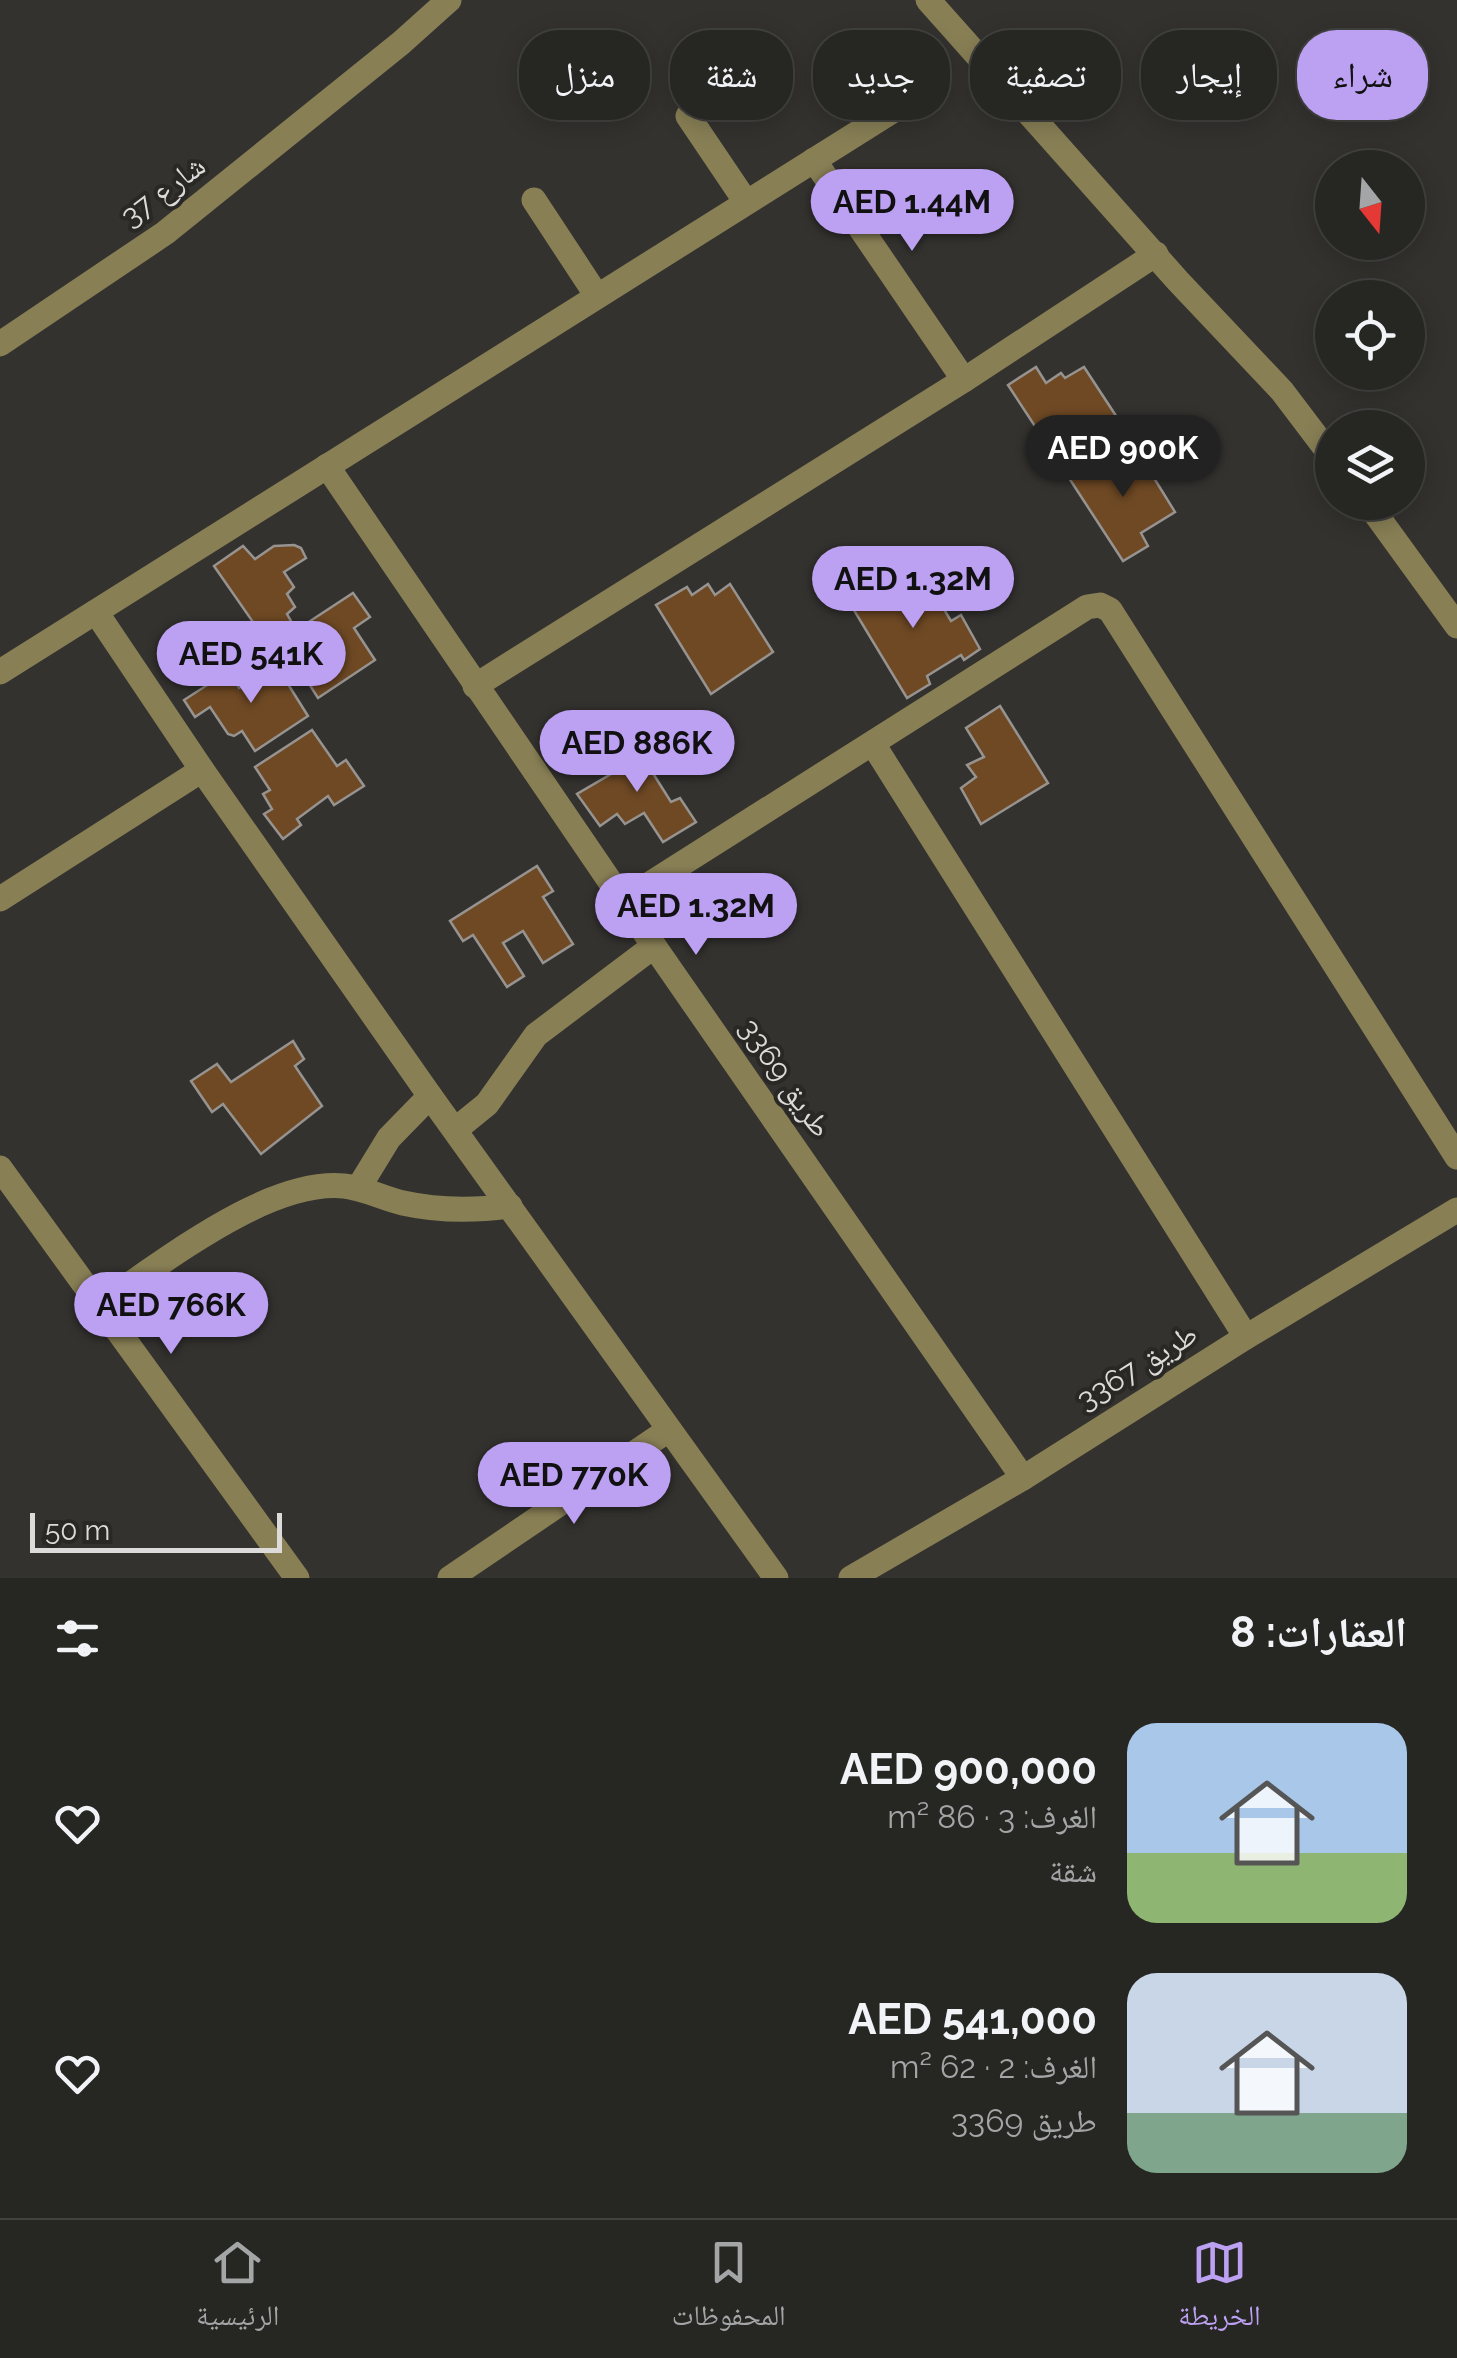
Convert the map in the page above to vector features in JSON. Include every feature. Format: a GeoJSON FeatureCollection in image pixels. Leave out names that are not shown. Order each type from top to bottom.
{"type":"FeatureCollection","features":[{"type":"Feature","properties":{"kind":"street","name":"شارع 37"},"geometry":{"type":"LineString","coordinates":[[0,344],[165,233],[401,43],[448,0]]}},
{"type":"Feature","properties":{"kind":"street"},"geometry":{"type":"LineString","coordinates":[[928,0],[1282,391],[1315,435]]}},
{"type":"Feature","properties":{"kind":"street"},"geometry":{"type":"LineString","coordinates":[[691,120],[746,202]]}},
{"type":"Feature","properties":{"kind":"street"},"geometry":{"type":"LineString","coordinates":[[0,672],[878,120]]}},
{"type":"Feature","properties":{"kind":"street"},"geometry":{"type":"LineString","coordinates":[[814,160],[964,380]]}},
{"type":"Feature","properties":{"kind":"street"},"geometry":{"type":"LineString","coordinates":[[534,200],[597,296]]}},
{"type":"Feature","properties":{"kind":"street"},"geometry":{"type":"LineString","coordinates":[[475,686],[964,380],[1156,254]]}},
{"type":"Feature","properties":{"kind":"street","name":"طريق 3369"},"geometry":{"type":"LineString","coordinates":[[327,466],[1023,1478]]}},
{"type":"Feature","properties":{"kind":"street"},"geometry":{"type":"LineString","coordinates":[[1380,520],[1457,626]]}},
{"type":"Feature","properties":{"kind":"street"},"geometry":{"type":"LineString","coordinates":[[622,900],[1087,606],[1100,604],[1110,610],[1457,1158]]}},
{"type":"Feature","properties":{"kind":"street"},"geometry":{"type":"LineString","coordinates":[[96,612],[430,1096],[776,1578]]}},
{"type":"Feature","properties":{"kind":"street"},"geometry":{"type":"LineString","coordinates":[[873,744],[1246,1337]]}},
{"type":"Feature","properties":{"kind":"street"},"geometry":{"type":"LineString","coordinates":[[0,899],[202,770]]}},
{"type":"Feature","properties":{"kind":"street"},"geometry":{"type":"LineString","coordinates":[[455,1130],[500,1090],[536,1035],[654,946]]}},
{"type":"Feature","properties":{"kind":"street"},"geometry":{"type":"LineString","coordinates":[[359,1187],[389,1138],[430,1096]]}},
{"type":"Feature","properties":{"kind":"street"},"geometry":{"type":"LineString","coordinates":[[0,1168],[298,1578]]}},
{"type":"Feature","properties":{"kind":"street"},"geometry":{"type":"LineString","coordinates":[[99,1305],[254,1206],[284,1193],[315,1186],[359,1187],[422,1207],[466,1210],[510,1206]]}},
{"type":"Feature","properties":{"kind":"street","name":"طريق 3367"},"geometry":{"type":"LineString","coordinates":[[851,1578],[1023,1478],[1457,1210]]}},
{"type":"Feature","properties":{"kind":"street"},"geometry":{"type":"LineString","coordinates":[[450,1578],[667,1431]]}},
{"type":"Feature","properties":{"kind":"building"},"geometry":{"type":"Polygon","coordinates":[[[1036,367],[1046,383],[1061,373],[1065,378],[1084,367],[1122,425],[1076,455],[1085,468],[1069,478],[1008,385],[1036,367]]]}},
{"type":"Feature","properties":{"kind":"building"},"geometry":{"type":"Polygon","coordinates":[[[1133,444],[1175,512],[1141,533],[1148,546],[1123,561],[1069,478],[1091,462],[1095,468],[1133,444]]]}},
{"type":"Feature","properties":{"kind":"building"},"geometry":{"type":"Polygon","coordinates":[[[243,546],[255,559],[274,546],[301,548],[306,558],[284,572],[294,587],[287,594],[295,607],[287,614],[296,630],[271,648],[214,566],[243,546]]]}},
{"type":"Feature","properties":{"kind":"building"},"geometry":{"type":"Polygon","coordinates":[[[921,571],[951,621],[961,615],[980,649],[964,660],[961,655],[927,676],[930,684],[907,698],[849,602],[882,582],[889,594],[921,571]]]}},
{"type":"Feature","properties":{"kind":"building"},"geometry":{"type":"Polygon","coordinates":[[[708,584],[715,595],[730,584],[773,652],[711,694],[656,605],[687,587],[692,595],[708,584]]]}},
{"type":"Feature","properties":{"kind":"building"},"geometry":{"type":"Polygon","coordinates":[[[353,593],[370,617],[354,628],[375,660],[318,698],[299,668],[284,678],[276,665],[311,642],[301,627],[353,593]]]}},
{"type":"Feature","properties":{"kind":"building"},"geometry":{"type":"Polygon","coordinates":[[[276,665],[308,716],[255,751],[242,731],[234,736],[228,734],[210,707],[195,717],[184,700],[229,671],[239,688],[276,665]]]}},
{"type":"Feature","properties":{"kind":"building"},"geometry":{"type":"Polygon","coordinates":[[[1000,706],[1048,783],[981,824],[961,788],[976,777],[967,765],[984,757],[966,728],[1000,706]]]}},
{"type":"Feature","properties":{"kind":"building"},"geometry":{"type":"Polygon","coordinates":[[[312,730],[337,766],[346,760],[364,786],[334,805],[328,796],[297,819],[301,825],[283,839],[264,814],[272,809],[263,794],[270,790],[255,767],[312,730]]]}},
{"type":"Feature","properties":{"kind":"building"},"geometry":{"type":"Polygon","coordinates":[[[643,741],[663,768],[654,775],[671,802],[680,798],[696,822],[663,842],[644,813],[625,824],[617,814],[600,826],[577,794],[623,767],[616,755],[643,741]]]}},
{"type":"Feature","properties":{"kind":"building"},"geometry":{"type":"Polygon","coordinates":[[[537,866],[553,891],[543,897],[573,944],[543,963],[523,931],[503,943],[524,976],[507,987],[473,935],[463,941],[450,921],[537,866]]]}},
{"type":"Feature","properties":{"kind":"building"},"geometry":{"type":"Polygon","coordinates":[[[293,1041],[304,1059],[295,1066],[322,1106],[261,1154],[223,1104],[212,1112],[191,1081],[217,1064],[231,1082],[293,1041]]]}}]}
